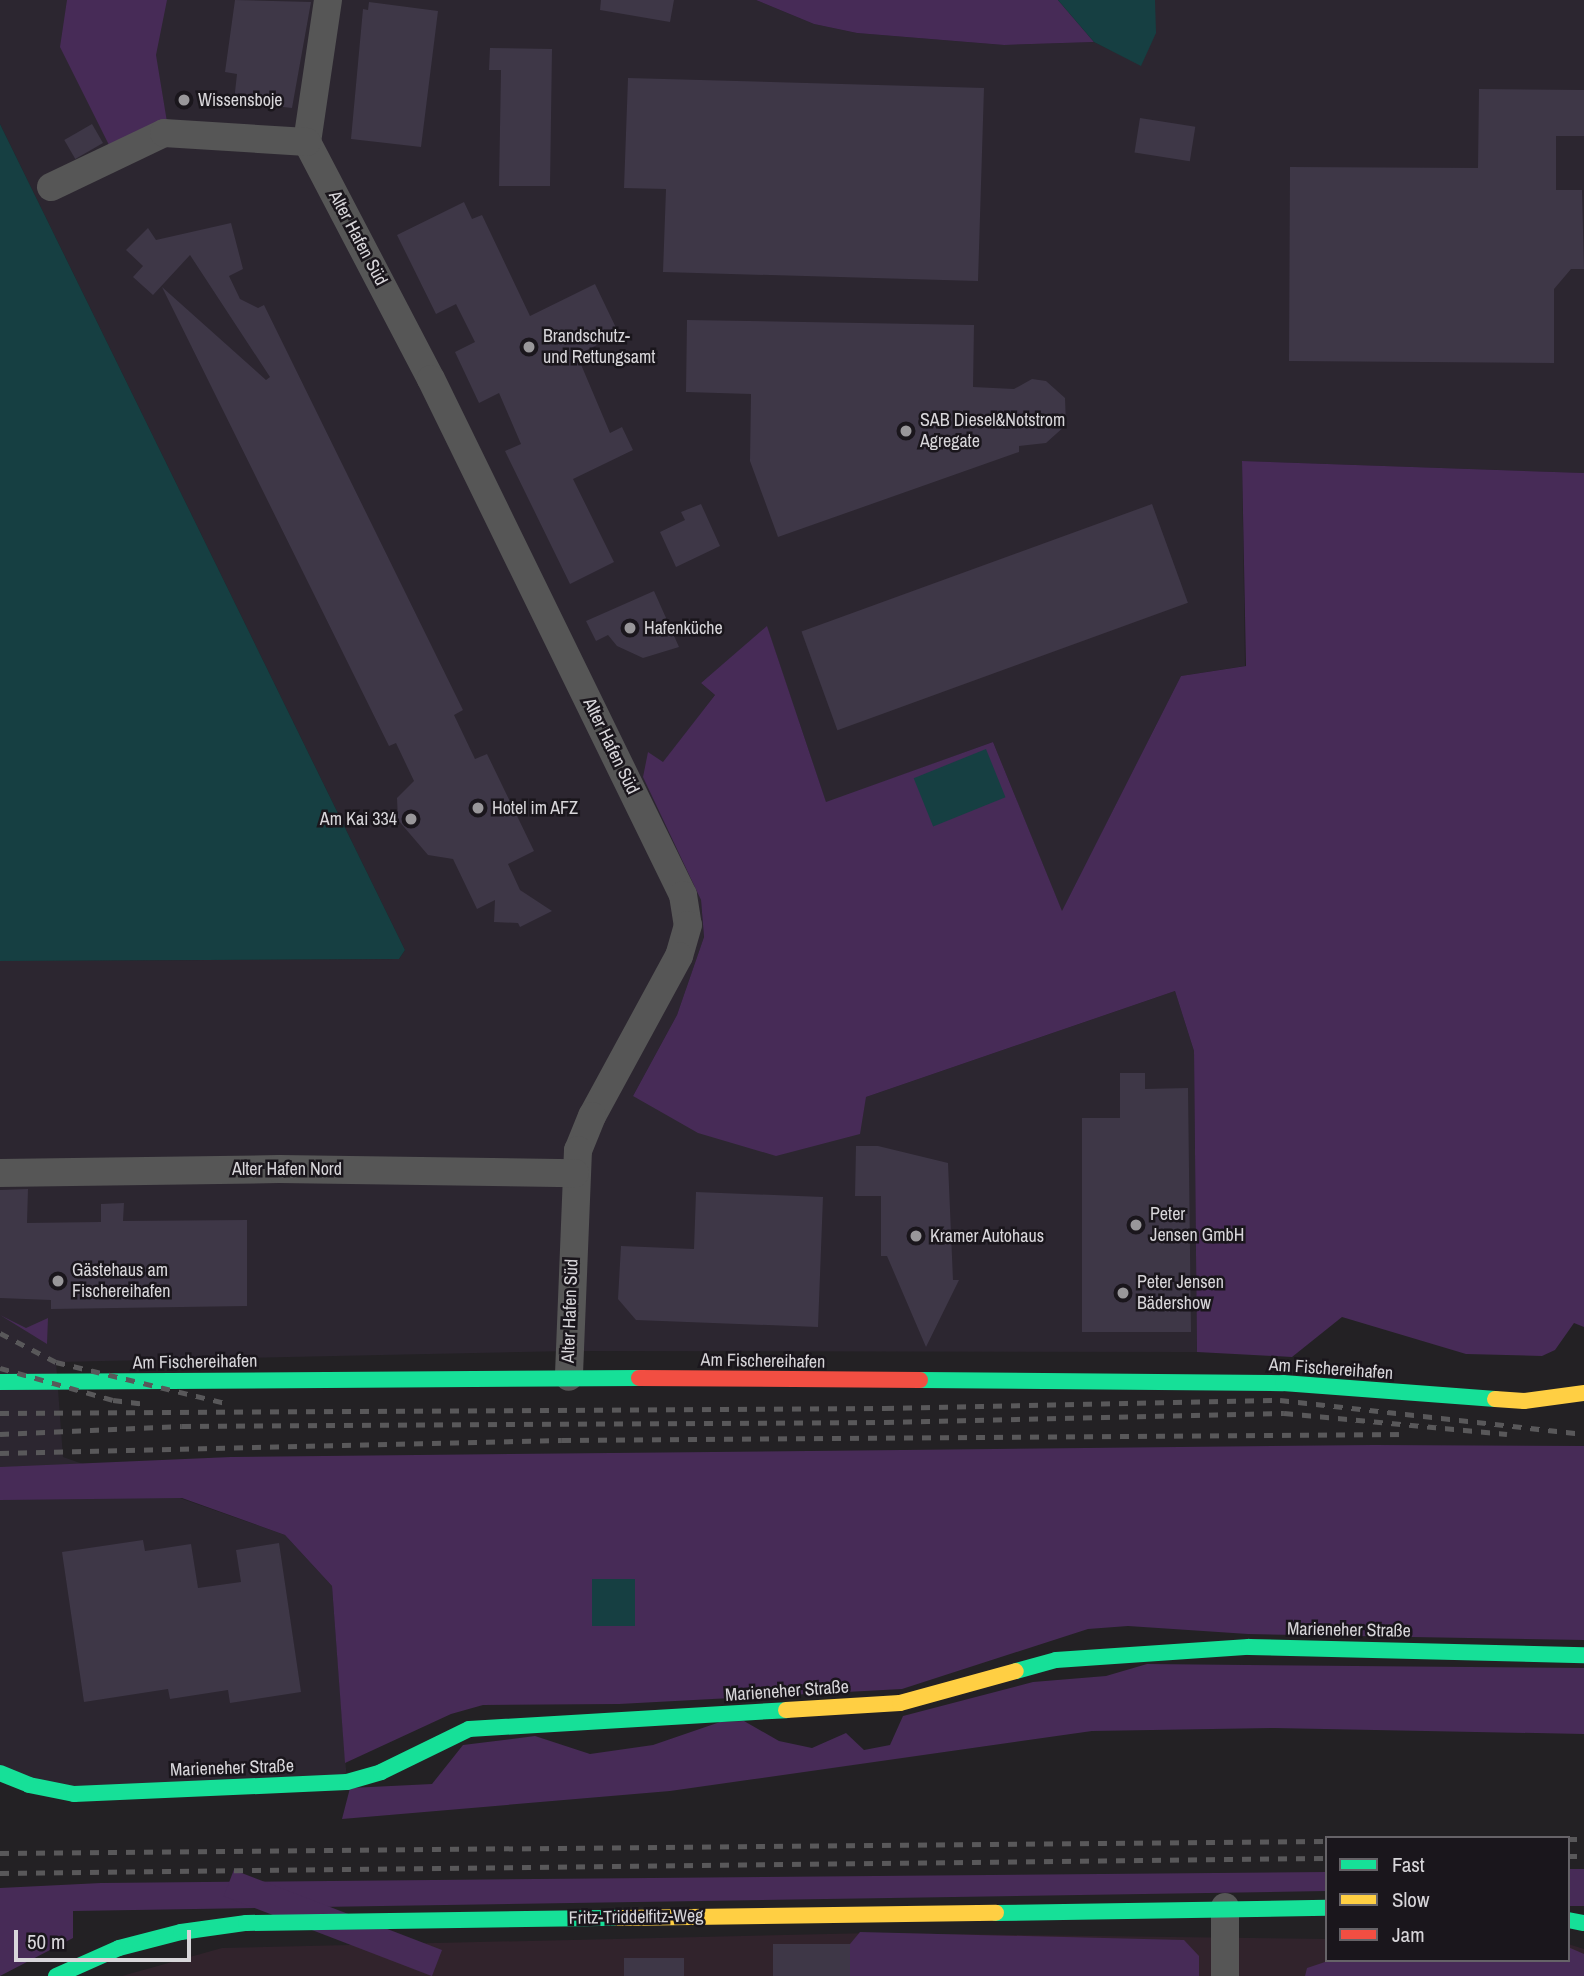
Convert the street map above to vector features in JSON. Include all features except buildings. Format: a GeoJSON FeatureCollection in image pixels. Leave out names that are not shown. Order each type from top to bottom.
{"type":"FeatureCollection","features":[{"type":"Feature","properties":{"kind":"street"},"geometry":{"type":"LineString","coordinates":[[51,187],[164,133],[307,142],[328,0]]}},
{"type":"Feature","properties":{"kind":"street","name":"Alter Hafen Süd"},"geometry":{"type":"LineString","coordinates":[[307,142],[431,379],[684,895],[688,925],[679,956],[592,1116],[575,1173],[569,1377]]}},
{"type":"Feature","properties":{"kind":"street","name":"Alter Hafen Nord"},"geometry":{"type":"LineString","coordinates":[[0,1173],[279,1169],[575,1173]]}},
{"type":"Feature","properties":{"kind":"street","name":"Am Fischereihafen"},"geometry":{"type":"LineString","coordinates":[[0,1382],[569,1377],[1283,1383],[1524,1401],[1584,1393]]}},
{"type":"Feature","properties":{"kind":"street","name":"Marieneher Straße"},"geometry":{"type":"LineString","coordinates":[[0,1773],[29,1785],[74,1794],[346,1782],[381,1772],[470,1729],[900,1703],[1056,1660],[1116,1654],[1248,1647],[1584,1655]]}},
{"type":"Feature","properties":{"kind":"street"},"geometry":{"type":"LineString","coordinates":[[1225,1907],[1225,1976]]}},
{"type":"Feature","properties":{"kind":"street","name":"Fritz-Triddelfitz-Weg"},"geometry":{"type":"LineString","coordinates":[[56,1976],[119,1948],[181,1932],[246,1923],[1225,1907],[1325,1908]]}},
{"type":"Feature","properties":{"kind":"shaded area"},"geometry":{"type":"Polygon","coordinates":[[[0,0],[756,0],[814,24],[857,33],[1004,45],[1094,42],[1141,65],[1155,33],[1155,0],[1584,0],[1584,473],[1242,461],[1245,666],[1181,676],[1062,912],[993,742],[826,803],[767,627],[701,683],[715,695],[663,763],[648,753],[701,900],[704,937],[677,1015],[633,1096],[866,1097],[1175,991],[1194,1051],[1197,1352],[569,1351],[56,1362],[63,1457],[285,1535],[332,1586],[347,1782],[74,1794],[0,1773],[0,961],[399,959],[405,950],[0,124],[0,0]]]}},
{"type":"Feature","properties":{"kind":"shaded area"},"geometry":{"type":"Polygon","coordinates":[[[67,0],[167,0],[156,55],[167,122],[112,151],[60,47],[67,0]]]}},
{"type":"Feature","properties":{"kind":"shaded area"},"geometry":{"type":"Polygon","coordinates":[[[756,0],[1058,0],[1094,42],[1004,45],[857,33],[814,24],[756,0]]]}},
{"type":"Feature","properties":{"kind":"shaded area"},"geometry":{"type":"Polygon","coordinates":[[[1242,461],[1584,473],[1584,1327],[1574,1323],[1555,1350],[1542,1356],[1466,1354],[1342,1317],[1292,1357],[1197,1352],[1194,1051],[1175,991],[866,1097],[860,1134],[776,1156],[698,1133],[633,1096],[677,1015],[704,937],[701,900],[643,777],[648,752],[663,762],[715,695],[701,683],[767,626],[826,802],[993,742],[1062,911],[1181,676],[1246,666],[1242,461]]]}},
{"type":"Feature","properties":{"kind":"shaded area"},"geometry":{"type":"Polygon","coordinates":[[[0,1315],[26,1328],[48,1318],[47,1344],[0,1315]]]}},
{"type":"Feature","properties":{"kind":"shaded area"},"geometry":{"type":"Polygon","coordinates":[[[1374,1445],[1584,1446],[1584,1640],[1248,1634],[1128,1626],[1088,1629],[902,1689],[619,1704],[483,1705],[451,1714],[345,1763],[332,1586],[285,1535],[182,1498],[0,1500],[0,1467],[231,1457],[1374,1445]]]}},
{"type":"Feature","properties":{"kind":"shaded area"},"geometry":{"type":"Polygon","coordinates":[[[1147,1664],[1584,1668],[1584,1734],[1274,1728],[1092,1731],[670,1791],[342,1819],[350,1788],[432,1784],[463,1745],[535,1736],[590,1754],[653,1745],[720,1722],[744,1721],[779,1741],[812,1748],[846,1733],[864,1750],[890,1745],[903,1716],[1033,1682],[1106,1676],[1147,1664]]]}},
{"type":"Feature","properties":{"kind":"shaded area"},"geometry":{"type":"Polygon","coordinates":[[[1570,1869],[1584,1869],[1584,1906],[1570,1906],[1570,1869]]]}},
{"type":"Feature","properties":{"kind":"shaded area"},"geometry":{"type":"Polygon","coordinates":[[[234,1870],[442,1950],[432,1976],[224,1896],[234,1870]]]}},
{"type":"Feature","properties":{"kind":"shaded area"},"geometry":{"type":"Polygon","coordinates":[[[1325,1872],[1325,1891],[73,1911],[73,1938],[0,1976],[0,1888],[101,1883],[1325,1872]]]}},
{"type":"Feature","properties":{"kind":"shaded area"},"geometry":{"type":"Polygon","coordinates":[[[860,1932],[1184,1940],[1199,1956],[1199,1976],[850,1976],[850,1944],[860,1932]]]}},
{"type":"Feature","properties":{"kind":"shaded area"},"geometry":{"type":"Polygon","coordinates":[[[873,1933],[1325,1939],[1325,1962],[1570,1962],[1570,1945],[1584,1949],[1584,1976],[122,1976],[222,1948],[873,1933]]]}},
{"type":"Feature","properties":{"kind":"shaded area"},"geometry":{"type":"Polygon","coordinates":[[[1570,1948],[1584,1954],[1584,1976],[1305,1976],[1307,1968],[1325,1962],[1570,1962],[1570,1948]]]}},
{"type":"Feature","properties":{"kind":"water"},"geometry":{"type":"Polygon","coordinates":[[[1058,0],[1155,0],[1156,33],[1141,66],[1094,42],[1058,0]]]}},
{"type":"Feature","properties":{"kind":"water"},"geometry":{"type":"Polygon","coordinates":[[[0,124],[405,950],[399,959],[0,961],[0,124]]]}},
{"type":"Feature","properties":{"kind":"water"},"geometry":{"type":"Polygon","coordinates":[[[986,749],[1005,797],[933,826],[914,778],[986,749]]]}},
{"type":"Feature","properties":{"kind":"water"},"geometry":{"type":"Polygon","coordinates":[[[592,1579],[635,1579],[635,1626],[592,1626],[592,1579]]]}},
{"type":"Feature","properties":{"kind":"railway"},"geometry":{"type":"LineString","coordinates":[[0,1333],[56,1362],[229,1404]]}},
{"type":"Feature","properties":{"kind":"railway"},"geometry":{"type":"LineString","coordinates":[[0,1368],[113,1400],[144,1404]]}},
{"type":"Feature","properties":{"kind":"railway"},"geometry":{"type":"LineString","coordinates":[[0,1413],[885,1408],[1280,1400],[1584,1434]]}},
{"type":"Feature","properties":{"kind":"railway"},"geometry":{"type":"LineString","coordinates":[[0,1434],[182,1426],[885,1422],[1284,1413],[1507,1434]]}},
{"type":"Feature","properties":{"kind":"railway"},"geometry":{"type":"LineString","coordinates":[[0,1453],[562,1440],[1407,1434]]}},
{"type":"Feature","properties":{"kind":"railway"},"geometry":{"type":"LineString","coordinates":[[1570,1839],[1584,1839]]}},
{"type":"Feature","properties":{"kind":"railway"},"geometry":{"type":"LineString","coordinates":[[0,1853],[1325,1841]]}},
{"type":"Feature","properties":{"kind":"railway"},"geometry":{"type":"LineString","coordinates":[[1570,1856],[1584,1856]]}},
{"type":"Feature","properties":{"kind":"railway"},"geometry":{"type":"LineString","coordinates":[[0,1873],[1325,1858]]}},
{"type":"Feature","properties":{"kind":"traffic: fast"},"geometry":{"type":"LineString","coordinates":[[0,1382],[639,1378]]}},
{"type":"Feature","properties":{"kind":"traffic: fast"},"geometry":{"type":"LineString","coordinates":[[920,1380],[1283,1383],[1495,1399]]}},
{"type":"Feature","properties":{"kind":"traffic: fast"},"geometry":{"type":"LineString","coordinates":[[1016,1671],[1056,1660],[1249,1647],[1584,1655]]}},
{"type":"Feature","properties":{"kind":"traffic: fast"},"geometry":{"type":"LineString","coordinates":[[0,1773],[29,1785],[74,1794],[347,1782],[381,1772],[469,1729],[786,1710]]}},
{"type":"Feature","properties":{"kind":"traffic: fast"},"geometry":{"type":"LineString","coordinates":[[996,1913],[1325,1908]]}},
{"type":"Feature","properties":{"kind":"traffic: fast"},"geometry":{"type":"LineString","coordinates":[[56,1976],[119,1948],[181,1932],[246,1923],[618,1918]]}},
{"type":"Feature","properties":{"kind":"traffic: fast"},"geometry":{"type":"LineString","coordinates":[[1570,1920],[1584,1923]]}},
{"type":"Feature","properties":{"kind":"traffic: slow"},"geometry":{"type":"LineString","coordinates":[[1495,1399],[1524,1401],[1584,1393]]}},
{"type":"Feature","properties":{"kind":"traffic: slow"},"geometry":{"type":"LineString","coordinates":[[786,1710],[900,1703],[1016,1671]]}},
{"type":"Feature","properties":{"kind":"traffic: slow"},"geometry":{"type":"LineString","coordinates":[[618,1918],[996,1913]]}},
{"type":"Feature","properties":{"kind":"traffic: jam"},"geometry":{"type":"LineString","coordinates":[[639,1378],[920,1380]]}},
{"type":"Feature","properties":{"kind":"place","name":"Wissensboje"},"geometry":{"type":"Point","coordinates":[184,100]}},
{"type":"Feature","properties":{"kind":"place","name":"Brandschutz- und Rettungsamt"},"geometry":{"type":"Point","coordinates":[529,347]}},
{"type":"Feature","properties":{"kind":"place","name":"SAB Diesel&Notstrom Agregate"},"geometry":{"type":"Point","coordinates":[906,431]}},
{"type":"Feature","properties":{"kind":"place","name":"Hafenküche"},"geometry":{"type":"Point","coordinates":[630,628]}},
{"type":"Feature","properties":{"kind":"place","name":"Hotel im AFZ"},"geometry":{"type":"Point","coordinates":[478,808]}},
{"type":"Feature","properties":{"kind":"place","name":"Am Kai 334"},"geometry":{"type":"Point","coordinates":[411,819]}},
{"type":"Feature","properties":{"kind":"place","name":"Peter Jensen GmbH"},"geometry":{"type":"Point","coordinates":[1136,1225]}},
{"type":"Feature","properties":{"kind":"place","name":"Kramer Autohaus"},"geometry":{"type":"Point","coordinates":[916,1236]}},
{"type":"Feature","properties":{"kind":"place","name":"Gästehaus am Fischereihafen"},"geometry":{"type":"Point","coordinates":[58,1281]}},
{"type":"Feature","properties":{"kind":"place","name":"Peter Jensen Bädershow"},"geometry":{"type":"Point","coordinates":[1123,1293]}}]}
